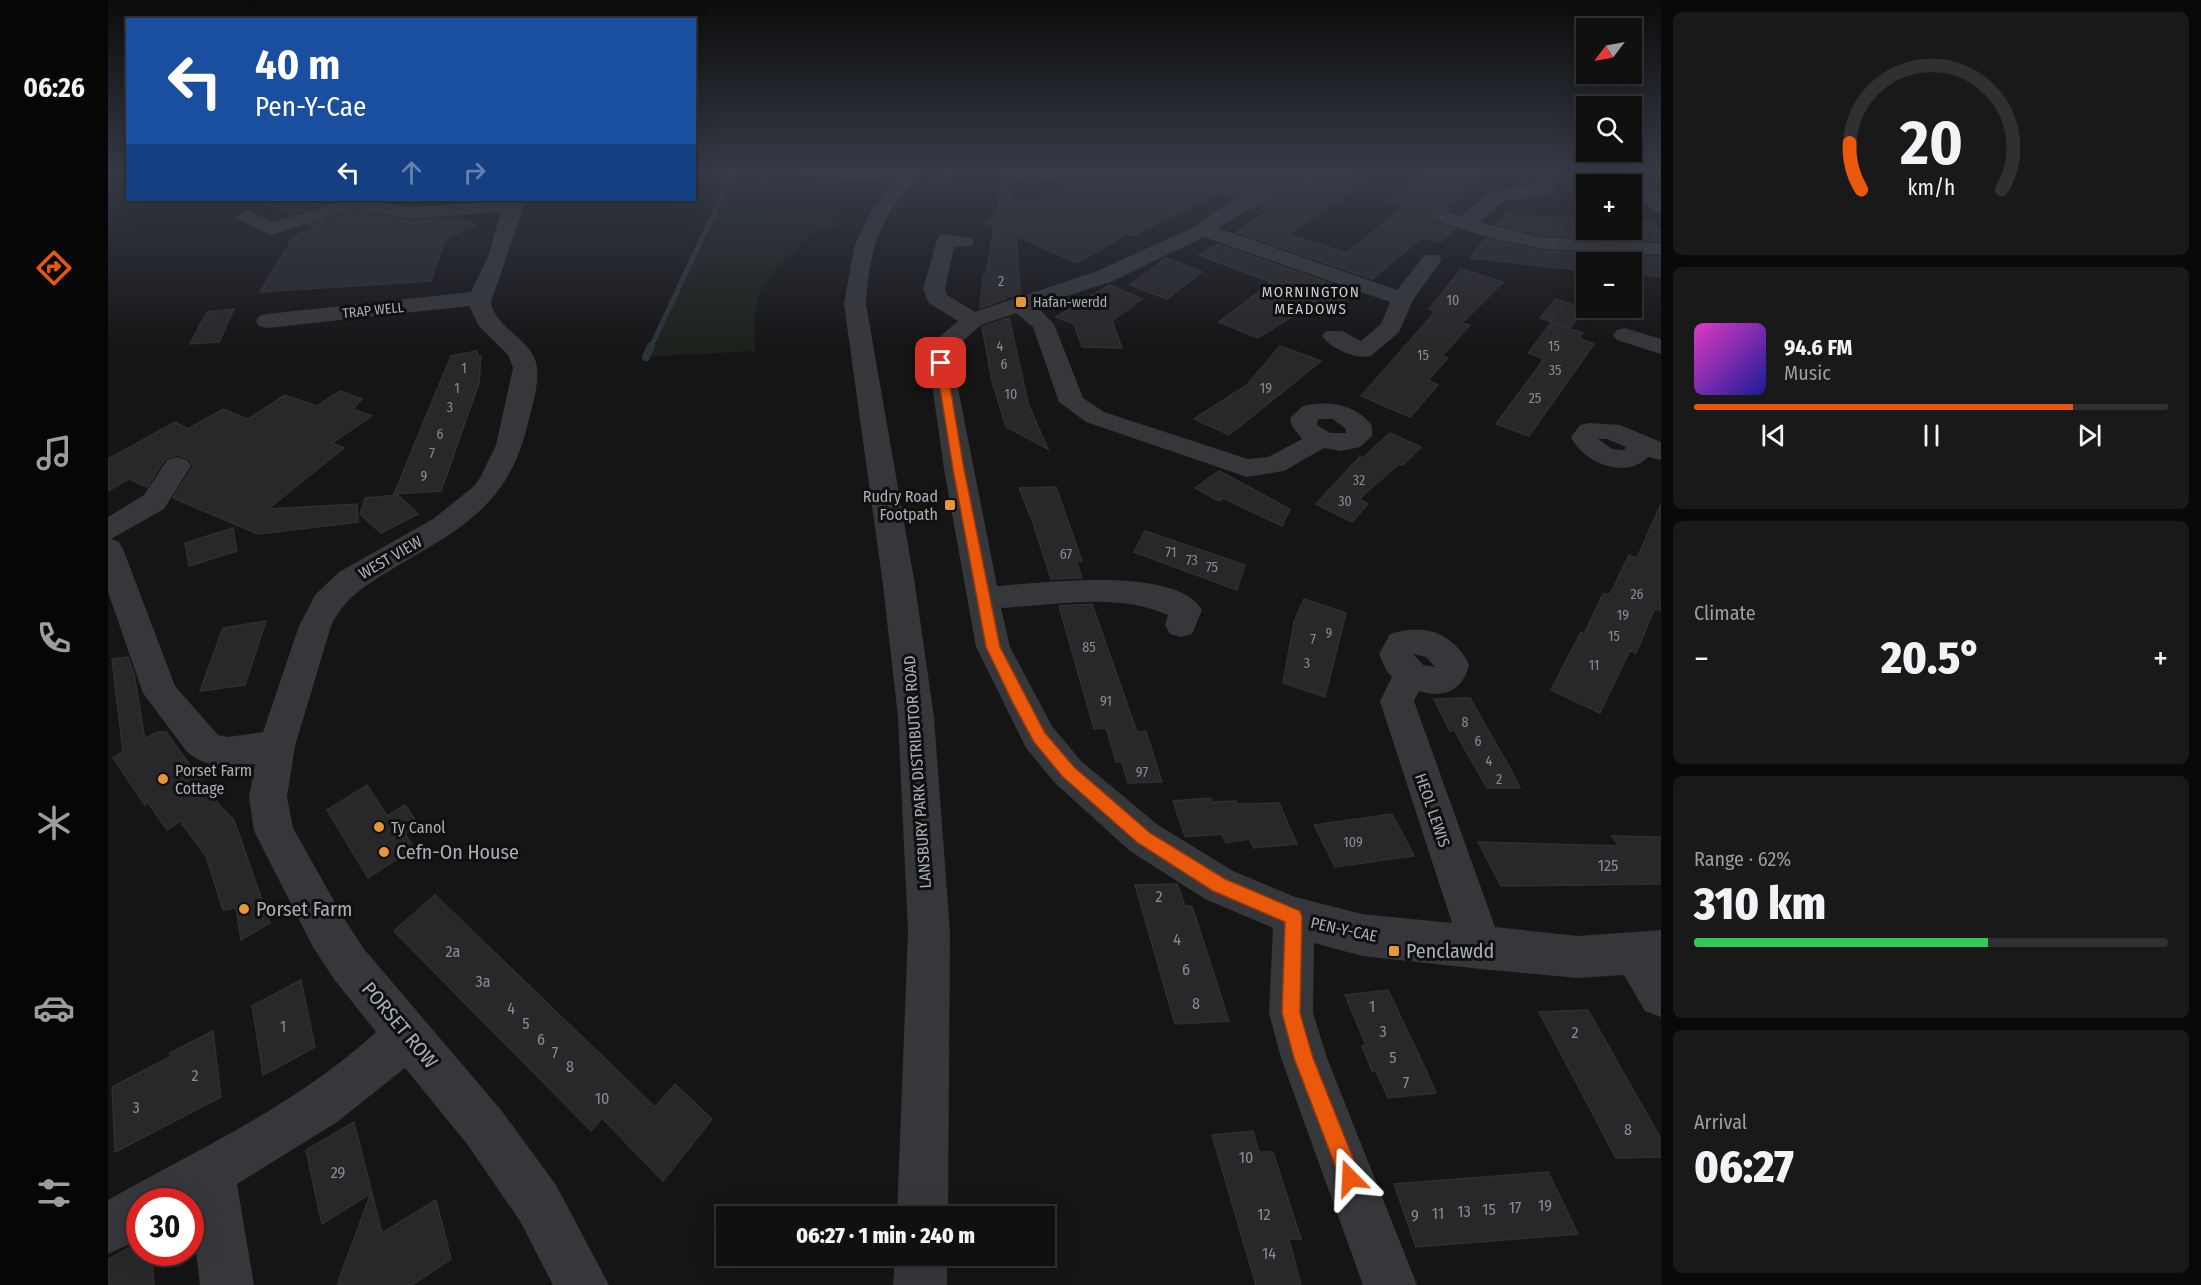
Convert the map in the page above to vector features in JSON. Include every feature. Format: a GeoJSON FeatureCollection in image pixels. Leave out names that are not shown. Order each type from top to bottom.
{"type":"FeatureCollection","features":[{"type":"Feature","properties":{"kind":"street"},"geometry":{"type":"LineString","coordinates":[[480,298],[499,255],[506,230]]}},
{"type":"Feature","properties":{"kind":"street","name":"LANSBURY PARK DISTRIBUTOR ROAD"},"geometry":{"type":"LineString","coordinates":[[870,230],[858,261],[855,304],[899,585],[916,717],[929,932],[923,1206]]}},
{"type":"Feature","properties":{"kind":"street"},"geometry":{"type":"LineString","coordinates":[[1203,230],[1402,299]]}},
{"type":"Feature","properties":{"kind":"street","name":"PEN-Y-CAE"},"geometry":{"type":"LineString","coordinates":[[1203,230],[1105,276],[973,320],[943,346],[941,363],[958,469],[993,647],[1020,703],[1040,737],[1068,772],[1144,838],[1219,885],[1294,917],[1362,935],[1481,948],[1578,957],[1649,953]]}},
{"type":"Feature","properties":{"kind":"street"},"geometry":{"type":"LineString","coordinates":[[1490,230],[1542,243],[1661,249]]}},
{"type":"Feature","properties":{"kind":"street"},"geometry":{"type":"LineString","coordinates":[[964,242],[945,240],[934,289],[937,298],[973,320]]}},
{"type":"Feature","properties":{"kind":"street"},"geometry":{"type":"LineString","coordinates":[[1334,336],[1363,351],[1391,327],[1402,299],[1432,259]]}},
{"type":"Feature","properties":{"kind":"street","name":"TRAP WELL"},"geometry":{"type":"LineString","coordinates":[[267,321],[480,298]]}},
{"type":"Feature","properties":{"kind":"street","name":"WEST VIEW"},"geometry":{"type":"LineString","coordinates":[[277,746],[315,626],[326,603],[350,580],[442,526],[483,494],[493,481],[509,445],[524,384],[523,361],[510,343],[487,320],[480,298]]}},
{"type":"Feature","properties":{"kind":"street"},"geometry":{"type":"LineString","coordinates":[[1019,304],[1042,324],[1072,402],[1095,417],[1247,468],[1274,465],[1321,439]]}},
{"type":"Feature","properties":{"kind":"street"},"geometry":{"type":"LineString","coordinates":[[1625,335],[1661,347]]}},
{"type":"Feature","properties":{"kind":"street"},"geometry":{"type":"LineString","coordinates":[[108,530],[154,502],[177,466]]}},
{"type":"Feature","properties":{"kind":"street"},"geometry":{"type":"LineString","coordinates":[[108,549],[160,693],[200,741],[208,748],[228,752],[277,746]]}},
{"type":"Feature","properties":{"kind":"street"},"geometry":{"type":"LineString","coordinates":[[984,598],[1115,590],[1139,592],[1186,610],[1181,625]]}},
{"type":"Feature","properties":{"kind":"street","name":"HEOL LEWIS"},"geometry":{"type":"LineString","coordinates":[[1411,674],[1397,701],[1481,948]]}},
{"type":"Feature","properties":{"kind":"street","name":"PORSET ROW"},"geometry":{"type":"LineString","coordinates":[[277,746],[267,797],[274,831],[328,932],[349,964],[484,1126],[538,1203],[582,1285]]}},
{"type":"Feature","properties":{"kind":"street"},"geometry":{"type":"LineString","coordinates":[[1294,917],[1291,1013],[1304,1058],[1390,1285]]}},
{"type":"Feature","properties":{"kind":"street"},"geometry":{"type":"LineString","coordinates":[[1649,953],[1661,995]]}},
{"type":"Feature","properties":{"kind":"street"},"geometry":{"type":"LineString","coordinates":[[180,1188],[352,1084],[378,1064],[408,1033]]}},
{"type":"Feature","properties":{"kind":"street"},"geometry":{"type":"LineString","coordinates":[[210,1171],[227,1285]]}},
{"type":"Feature","properties":{"kind":"street"},"geometry":{"type":"LineString","coordinates":[[108,1228],[126,1218]]}},
{"type":"Feature","properties":{"kind":"street"},"geometry":{"type":"LineString","coordinates":[[920,1285],[921,1266]]}},
{"type":"Feature","properties":{"kind":"shaded area"},"geometry":{"type":"Polygon","coordinates":[[[706,230],[824,230],[808,234],[763,285],[756,306],[754,329],[756,351],[646,357],[706,230]]]}},
{"type":"Feature","properties":{"kind":"building"},"geometry":{"type":"Polygon","coordinates":[[[311,230],[465,230],[445,239],[431,281],[260,292],[294,236],[311,230]]]}},
{"type":"Feature","properties":{"kind":"building"},"geometry":{"type":"Polygon","coordinates":[[[993,230],[1145,230],[1133,236],[1127,234],[1077,263],[1016,236],[1020,294],[1011,297],[1006,295],[1006,299],[980,308],[983,274],[986,275],[993,230]]]}},
{"type":"Feature","properties":{"kind":"building"},"geometry":{"type":"Polygon","coordinates":[[[1239,230],[1293,230],[1287,234],[1347,253],[1375,230],[1454,230],[1440,242],[1423,237],[1372,279],[1236,232],[1239,230]]]}},
{"type":"Feature","properties":{"kind":"building"},"geometry":{"type":"Polygon","coordinates":[[[1521,230],[1576,230],[1576,237],[1542,235],[1521,230]]]}},
{"type":"Feature","properties":{"kind":"building"},"geometry":{"type":"Polygon","coordinates":[[[1642,230],[1661,230],[1661,241],[1641,240],[1642,230]]]}},
{"type":"Feature","properties":{"kind":"building"},"geometry":{"type":"Polygon","coordinates":[[[1485,239],[1542,251],[1576,253],[1576,270],[1470,258],[1485,239]]]}},
{"type":"Feature","properties":{"kind":"building"},"geometry":{"type":"Polygon","coordinates":[[[1217,244],[1355,292],[1337,307],[1318,300],[1258,338],[1219,322],[1271,282],[1199,255],[1217,244]]]}},
{"type":"Feature","properties":{"kind":"building"},"geometry":{"type":"Polygon","coordinates":[[[1642,256],[1661,257],[1661,277],[1642,274],[1642,256]]]}},
{"type":"Feature","properties":{"kind":"building"},"geometry":{"type":"Polygon","coordinates":[[[1166,258],[1202,272],[1167,299],[1130,285],[1166,258]]]}},
{"type":"Feature","properties":{"kind":"building"},"geometry":{"type":"Polygon","coordinates":[[[1461,269],[1503,282],[1462,323],[1470,325],[1442,356],[1448,358],[1428,380],[1438,385],[1410,417],[1361,396],[1436,311],[1429,309],[1461,269]]]}},
{"type":"Feature","properties":{"kind":"building"},"geometry":{"type":"Polygon","coordinates":[[[1109,285],[1142,299],[1112,321],[1122,348],[1082,347],[1074,324],[1056,317],[1109,285]]]}},
{"type":"Feature","properties":{"kind":"building"},"geometry":{"type":"Polygon","coordinates":[[[1556,299],[1576,306],[1576,318],[1578,318],[1570,328],[1540,318],[1556,299]]]}},
{"type":"Feature","properties":{"kind":"building"},"geometry":{"type":"Polygon","coordinates":[[[234,309],[219,342],[190,344],[207,312],[234,309]]]}},
{"type":"Feature","properties":{"kind":"building"},"geometry":{"type":"Polygon","coordinates":[[[1009,318],[1029,406],[1048,449],[1006,427],[992,381],[982,327],[1009,318]]]}},
{"type":"Feature","properties":{"kind":"building"},"geometry":{"type":"Polygon","coordinates":[[[1551,323],[1583,333],[1579,338],[1594,344],[1529,436],[1496,424],[1544,359],[1528,353],[1551,323]]]}},
{"type":"Feature","properties":{"kind":"building"},"geometry":{"type":"Polygon","coordinates":[[[1280,346],[1321,361],[1229,435],[1194,419],[1247,385],[1280,346]]]}},
{"type":"Feature","properties":{"kind":"building"},"geometry":{"type":"Polygon","coordinates":[[[477,351],[478,356],[481,356],[479,383],[441,491],[394,494],[451,356],[477,351]]]}},
{"type":"Feature","properties":{"kind":"building"},"geometry":{"type":"Polygon","coordinates":[[[340,391],[362,399],[353,409],[372,416],[332,443],[344,448],[268,509],[357,504],[358,522],[258,534],[173,498],[193,467],[189,459],[178,455],[165,459],[147,487],[129,479],[108,491],[108,459],[175,422],[188,429],[223,409],[248,419],[285,395],[317,406],[340,391]]]}},
{"type":"Feature","properties":{"kind":"building"},"geometry":{"type":"Polygon","coordinates":[[[1390,433],[1421,447],[1403,465],[1399,464],[1359,499],[1368,504],[1352,522],[1316,504],[1360,457],[1363,458],[1390,433]]]}},
{"type":"Feature","properties":{"kind":"building"},"geometry":{"type":"Polygon","coordinates":[[[1219,471],[1290,509],[1282,526],[1223,498],[1219,501],[1195,488],[1219,471]]]}},
{"type":"Feature","properties":{"kind":"building"},"geometry":{"type":"Polygon","coordinates":[[[1056,487],[1082,561],[1076,561],[1082,578],[1051,579],[1019,488],[1056,487]]]}},
{"type":"Feature","properties":{"kind":"building"},"geometry":{"type":"Polygon","coordinates":[[[398,495],[418,514],[381,533],[360,514],[365,498],[398,495]]]}},
{"type":"Feature","properties":{"kind":"building"},"geometry":{"type":"Polygon","coordinates":[[[1661,504],[1661,611],[1655,608],[1636,653],[1630,650],[1600,713],[1551,690],[1581,632],[1584,634],[1603,594],[1610,594],[1629,555],[1637,558],[1661,504]]]}},
{"type":"Feature","properties":{"kind":"building"},"geometry":{"type":"Polygon","coordinates":[[[233,528],[237,551],[189,566],[185,543],[233,528]]]}},
{"type":"Feature","properties":{"kind":"building"},"geometry":{"type":"Polygon","coordinates":[[[1145,531],[1245,565],[1237,590],[1134,552],[1145,531]]]}},
{"type":"Feature","properties":{"kind":"building"},"geometry":{"type":"Polygon","coordinates":[[[1304,599],[1346,613],[1325,697],[1283,683],[1294,622],[1304,599]]]}},
{"type":"Feature","properties":{"kind":"building"},"geometry":{"type":"Polygon","coordinates":[[[1092,604],[1137,732],[1146,731],[1162,782],[1128,783],[1122,762],[1116,762],[1106,728],[1094,729],[1059,606],[1092,604]]]}},
{"type":"Feature","properties":{"kind":"building"},"geometry":{"type":"Polygon","coordinates":[[[266,621],[245,685],[200,691],[223,628],[266,621]]]}},
{"type":"Feature","properties":{"kind":"building"},"geometry":{"type":"Polygon","coordinates":[[[128,657],[134,673],[145,739],[157,732],[166,732],[220,806],[234,820],[270,923],[241,940],[236,908],[223,910],[206,856],[180,821],[167,830],[147,801],[145,805],[113,758],[123,752],[112,659],[128,657]]]}},
{"type":"Feature","properties":{"kind":"building"},"geometry":{"type":"Polygon","coordinates":[[[1470,698],[1520,788],[1487,788],[1454,730],[1450,731],[1434,699],[1470,698]]]}},
{"type":"Feature","properties":{"kind":"building"},"geometry":{"type":"Polygon","coordinates":[[[367,785],[387,816],[405,805],[419,825],[405,834],[414,848],[368,878],[327,810],[367,785]]]}},
{"type":"Feature","properties":{"kind":"building"},"geometry":{"type":"Polygon","coordinates":[[[1211,798],[1212,802],[1236,801],[1237,804],[1279,803],[1297,844],[1254,848],[1249,839],[1226,843],[1222,834],[1185,837],[1173,801],[1211,798]]]}},
{"type":"Feature","properties":{"kind":"building"},"geometry":{"type":"Polygon","coordinates":[[[1392,814],[1414,856],[1335,867],[1314,825],[1392,814]]]}},
{"type":"Feature","properties":{"kind":"building"},"geometry":{"type":"Polygon","coordinates":[[[1612,836],[1661,837],[1661,884],[1501,886],[1478,842],[1619,846],[1612,836]]]}},
{"type":"Feature","properties":{"kind":"building"},"geometry":{"type":"Polygon","coordinates":[[[1177,884],[1185,906],[1192,906],[1229,1021],[1175,1024],[1135,885],[1177,884]]]}},
{"type":"Feature","properties":{"kind":"building"},"geometry":{"type":"Polygon","coordinates":[[[435,895],[655,1107],[675,1084],[712,1119],[663,1181],[602,1118],[591,1131],[394,931],[435,895]]]}},
{"type":"Feature","properties":{"kind":"building"},"geometry":{"type":"Polygon","coordinates":[[[301,980],[315,1047],[263,1075],[252,1006],[301,980]]]}},
{"type":"Feature","properties":{"kind":"building"},"geometry":{"type":"Polygon","coordinates":[[[1388,990],[1436,1093],[1388,1098],[1376,1071],[1372,1071],[1362,1046],[1366,1045],[1345,995],[1388,990]]]}},
{"type":"Feature","properties":{"kind":"building"},"geometry":{"type":"Polygon","coordinates":[[[1588,1010],[1661,1139],[1661,1157],[1616,1158],[1539,1012],[1588,1010]]]}},
{"type":"Feature","properties":{"kind":"building"},"geometry":{"type":"Polygon","coordinates":[[[213,1031],[221,1097],[115,1152],[112,1087],[170,1057],[170,1053],[213,1031]]]}},
{"type":"Feature","properties":{"kind":"building"},"geometry":{"type":"Polygon","coordinates":[[[354,1122],[382,1233],[436,1200],[451,1259],[412,1285],[337,1285],[371,1193],[322,1224],[306,1150],[354,1122]]]}},
{"type":"Feature","properties":{"kind":"building"},"geometry":{"type":"Polygon","coordinates":[[[1253,1131],[1259,1152],[1273,1152],[1301,1239],[1289,1239],[1301,1285],[1256,1285],[1212,1135],[1253,1131]]]}},
{"type":"Feature","properties":{"kind":"building"},"geometry":{"type":"Polygon","coordinates":[[[1548,1172],[1578,1234],[1416,1247],[1394,1184],[1548,1172]]]}},
{"type":"Feature","properties":{"kind":"building"},"geometry":{"type":"Polygon","coordinates":[[[126,1249],[126,1266],[152,1266],[154,1285],[108,1285],[108,1259],[126,1249]]]}},
{"type":"Feature","properties":{"kind":"waterway"},"geometry":{"type":"LineString","coordinates":[[651,347],[706,230]]}},
{"type":"Feature","properties":{"kind":"waterway"},"geometry":{"type":"LineString","coordinates":[[646,357],[651,346]]}},
{"type":"Feature","properties":{"kind":"place","name":"Hafan-werdd"},"geometry":{"type":"Point","coordinates":[1021,302]}},
{"type":"Feature","properties":{"kind":"place","name":"Rudry Road Footpath"},"geometry":{"type":"Point","coordinates":[950,505]}},
{"type":"Feature","properties":{"kind":"place","name":"Porset Farm Cottage"},"geometry":{"type":"Point","coordinates":[163,779]}},
{"type":"Feature","properties":{"kind":"place","name":"Ty Canol"},"geometry":{"type":"Point","coordinates":[379,827]}},
{"type":"Feature","properties":{"kind":"place","name":"Cefn-On House"},"geometry":{"type":"Point","coordinates":[384,852]}},
{"type":"Feature","properties":{"kind":"place","name":"Porset Farm"},"geometry":{"type":"Point","coordinates":[244,909]}},
{"type":"Feature","properties":{"kind":"place","name":"Penclawdd"},"geometry":{"type":"Point","coordinates":[1394,951]}},
{"type":"Feature","properties":{"kind":"district","name":"MORNINGTON MEADOWS"},"geometry":{"type":"Point","coordinates":[1311,300]}},
{"type":"Feature","properties":{"kind":"route"},"geometry":{"type":"LineString","coordinates":[[941,363],[958,469],[993,647],[1020,703],[1040,737],[1068,772],[1144,838],[1219,885],[1294,917],[1291,1013],[1304,1058],[1350,1178]]}}]}
